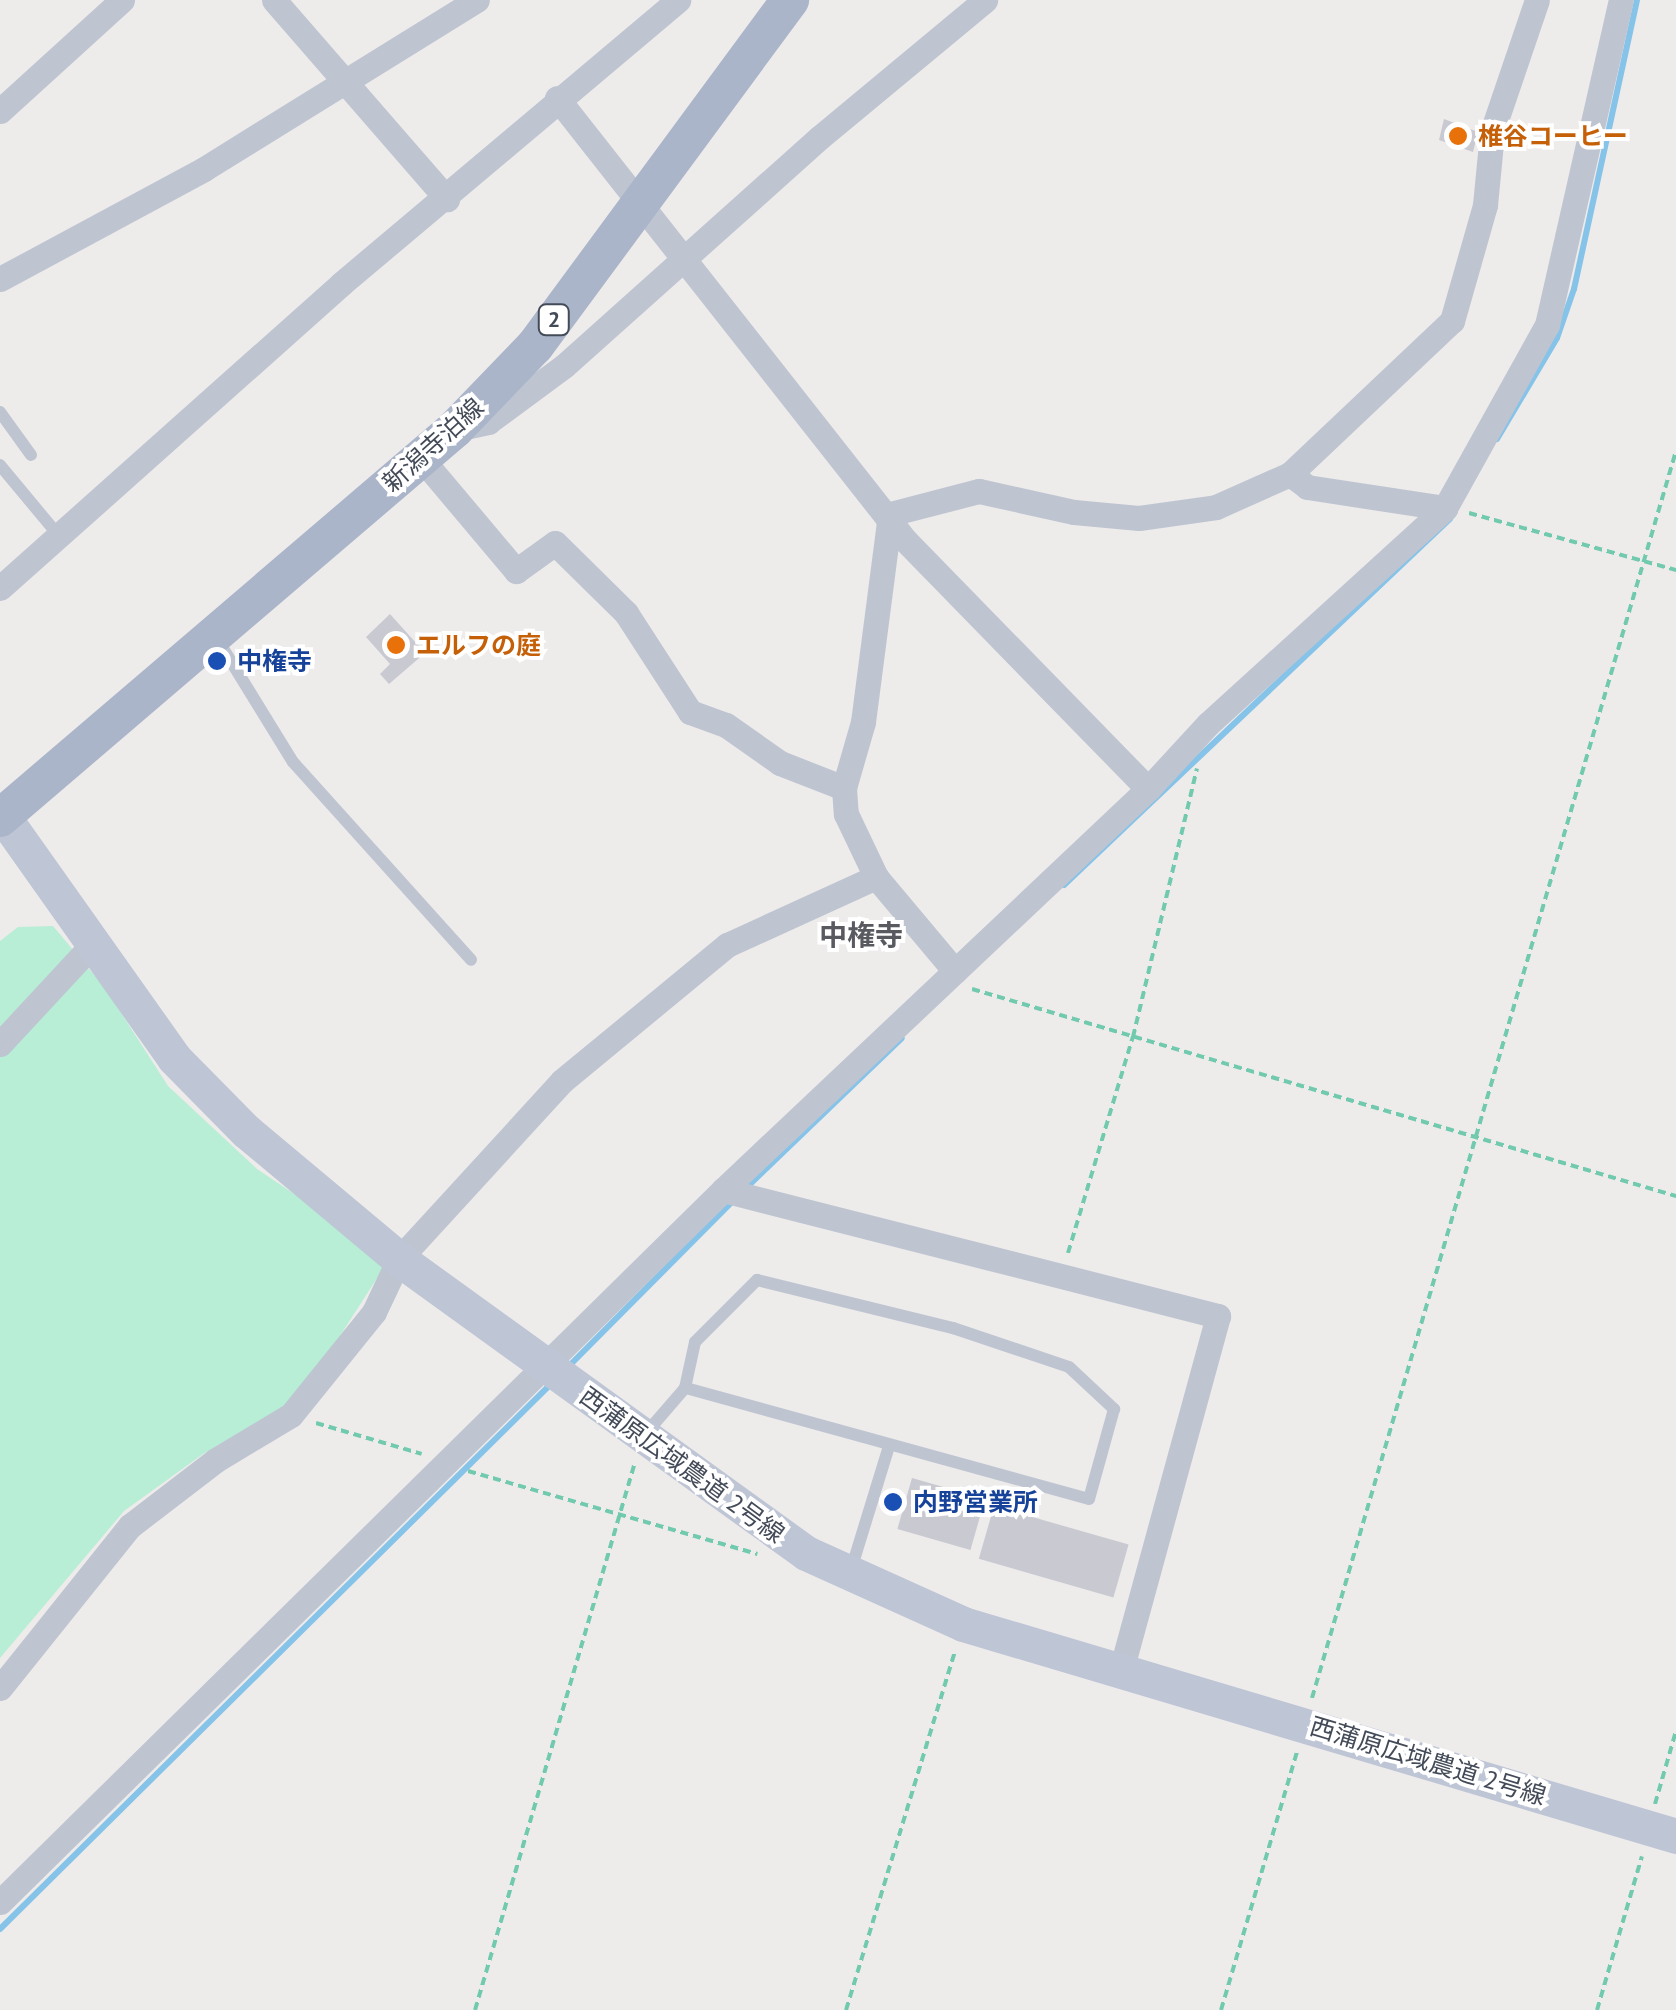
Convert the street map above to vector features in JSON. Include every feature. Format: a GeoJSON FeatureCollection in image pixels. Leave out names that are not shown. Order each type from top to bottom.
{"type":"FeatureCollection","features":[{"type":"Feature","properties":{"kind":"main road","name":"新潟寺泊線"},"geometry":{"type":"LineString","coordinates":[[1,815],[455,429],[535,346],[790,0]]}},
{"type":"Feature","properties":{"kind":"street"},"geometry":{"type":"LineString","coordinates":[[0,110],[122,0]]}},
{"type":"Feature","properties":{"kind":"street"},"geometry":{"type":"LineString","coordinates":[[0,279],[204,169],[477,0]]}},
{"type":"Feature","properties":{"kind":"street"},"geometry":{"type":"LineString","coordinates":[[0,588],[341,284],[447,199],[557,98],[678,0]]}},
{"type":"Feature","properties":{"kind":"street"},"geometry":{"type":"LineString","coordinates":[[455,429],[488,422],[564,366],[985,0]]}},
{"type":"Feature","properties":{"kind":"street"},"geometry":{"type":"LineString","coordinates":[[890,514],[979,491],[1074,512],[1138,518],[1216,507],[1290,474],[1452,321],[1485,206],[1492,132],[1537,0]]}},
{"type":"Feature","properties":{"kind":"street"},"geometry":{"type":"LineString","coordinates":[[0,1902],[452,1463],[723,1190],[1148,789],[1208,724],[1445,508],[1547,325],[1621,0]]}},
{"type":"Feature","properties":{"kind":"street"},"geometry":{"type":"LineString","coordinates":[[288,5],[346,83],[447,199]]}},
{"type":"Feature","properties":{"kind":"street"},"geometry":{"type":"LineString","coordinates":[[557,98],[640,199],[770,376],[890,514],[905,540],[1148,789]]}},
{"type":"Feature","properties":{"kind":"street"},"geometry":{"type":"LineString","coordinates":[[421,458],[516,571],[555,543],[626,613],[690,712],[726,725],[780,763],[844,788]]}},
{"type":"Feature","properties":{"kind":"street"},"geometry":{"type":"LineString","coordinates":[[1290,474],[1307,487],[1445,508]]}},
{"type":"Feature","properties":{"kind":"street"},"geometry":{"type":"LineString","coordinates":[[890,514],[863,722],[844,788],[846,814],[876,877],[955,971]]}},
{"type":"Feature","properties":{"kind":"street","name":"西蒲原広域農道 2号線"},"geometry":{"type":"LineString","coordinates":[[1,815],[90,946],[174,1058],[234,1118],[399,1259],[806,1554],[964,1624],[1122,1668],[1663,1833]]}},
{"type":"Feature","properties":{"kind":"street"},"geometry":{"type":"LineString","coordinates":[[0,1688],[130,1526],[216,1460],[291,1415],[374,1312],[399,1259],[562,1081],[726,945],[876,877]]}},
{"type":"Feature","properties":{"kind":"street"},"geometry":{"type":"LineString","coordinates":[[0,1044],[90,946]]}},
{"type":"Feature","properties":{"kind":"street"},"geometry":{"type":"LineString","coordinates":[[723,1190],[1218,1316],[1122,1668]]}},
{"type":"Feature","properties":{"kind":"lane"},"geometry":{"type":"LineString","coordinates":[[0,412],[31,454]]}},
{"type":"Feature","properties":{"kind":"lane"},"geometry":{"type":"LineString","coordinates":[[0,465],[59,536]]}},
{"type":"Feature","properties":{"kind":"lane"},"geometry":{"type":"LineString","coordinates":[[214,635],[293,762],[471,960]]}},
{"type":"Feature","properties":{"kind":"lane"},"geometry":{"type":"LineString","coordinates":[[642,1438],[684,1388],[695,1342],[757,1280],[953,1328],[1069,1367],[1114,1409],[1089,1499],[684,1388]]}},
{"type":"Feature","properties":{"kind":"lane"},"geometry":{"type":"LineString","coordinates":[[849,1575],[889,1446]]}},
{"type":"Feature","properties":{"kind":"path"},"geometry":{"type":"LineString","coordinates":[[1221,2010],[1676,451]]}},
{"type":"Feature","properties":{"kind":"path"},"geometry":{"type":"LineString","coordinates":[[1445,508],[1676,570]]}},
{"type":"Feature","properties":{"kind":"path"},"geometry":{"type":"LineString","coordinates":[[1062,1276],[1133,1037],[1208,724]]}},
{"type":"Feature","properties":{"kind":"path"},"geometry":{"type":"LineString","coordinates":[[955,971],[968,987],[989,996],[1676,1196]]}},
{"type":"Feature","properties":{"kind":"path"},"geometry":{"type":"LineString","coordinates":[[291,1415],[775,1559],[806,1554]]}},
{"type":"Feature","properties":{"kind":"path"},"geometry":{"type":"LineString","coordinates":[[475,2010],[642,1438]]}},
{"type":"Feature","properties":{"kind":"path"},"geometry":{"type":"LineString","coordinates":[[846,2010],[964,1624]]}},
{"type":"Feature","properties":{"kind":"path"},"geometry":{"type":"LineString","coordinates":[[1597,2010],[1663,1833],[1676,1731]]}},
{"type":"Feature","properties":{"kind":"green space"},"geometry":{"type":"Polygon","coordinates":[[[53,926],[105,988],[168,1086],[257,1169],[390,1258],[300,1398],[203,1454],[124,1511],[0,1658],[0,941],[18,927],[53,926]]]}},
{"type":"Feature","properties":{"kind":"building","name":"椎谷コーヒー"},"geometry":{"type":"Polygon","coordinates":[[[1444,119],[1478,132],[1473,152],[1439,140],[1444,119]]]}},
{"type":"Feature","properties":{"kind":"building","name":"エルフの庭"},"geometry":{"type":"Polygon","coordinates":[[[390,614],[425,653],[389,684],[380,674],[390,664],[366,637],[390,614]]]}},
{"type":"Feature","properties":{"kind":"building"},"geometry":{"type":"Polygon","coordinates":[[[912,1478],[985,1499],[970,1550],[897,1529],[912,1478]]]}},
{"type":"Feature","properties":{"kind":"building"},"geometry":{"type":"Polygon","coordinates":[[[994,1506],[1129,1545],[1113,1597],[979,1559],[994,1506]]]}},
{"type":"Feature","properties":{"kind":"waterway"},"geometry":{"type":"LineString","coordinates":[[1497,439],[1557,338],[1574,289],[1637,0]]}},
{"type":"Feature","properties":{"kind":"waterway"},"geometry":{"type":"LineString","coordinates":[[1064,885],[1450,519]]}},
{"type":"Feature","properties":{"kind":"waterway"},"geometry":{"type":"LineString","coordinates":[[746,1188],[902,1038]]}},
{"type":"Feature","properties":{"kind":"waterway"},"geometry":{"type":"LineString","coordinates":[[569,1366],[733,1201]]}},
{"type":"Feature","properties":{"kind":"waterway"},"geometry":{"type":"LineString","coordinates":[[0,1929],[550,1385]]}},
{"type":"Feature","properties":{"kind":"place","name":"椎谷コーヒー"},"geometry":{"type":"Point","coordinates":[1458,136]}},
{"type":"Feature","properties":{"kind":"place","name":"エルフの庭"},"geometry":{"type":"Point","coordinates":[396,645]}},
{"type":"Feature","properties":{"kind":"place","name":"中権寺"},"geometry":{"type":"Point","coordinates":[217,661]}},
{"type":"Feature","properties":{"kind":"place","name":"内野営業所"},"geometry":{"type":"Point","coordinates":[893,1502]}},
{"type":"Feature","properties":{"kind":"district","name":"中権寺"},"geometry":{"type":"Point","coordinates":[861,935]}}]}
